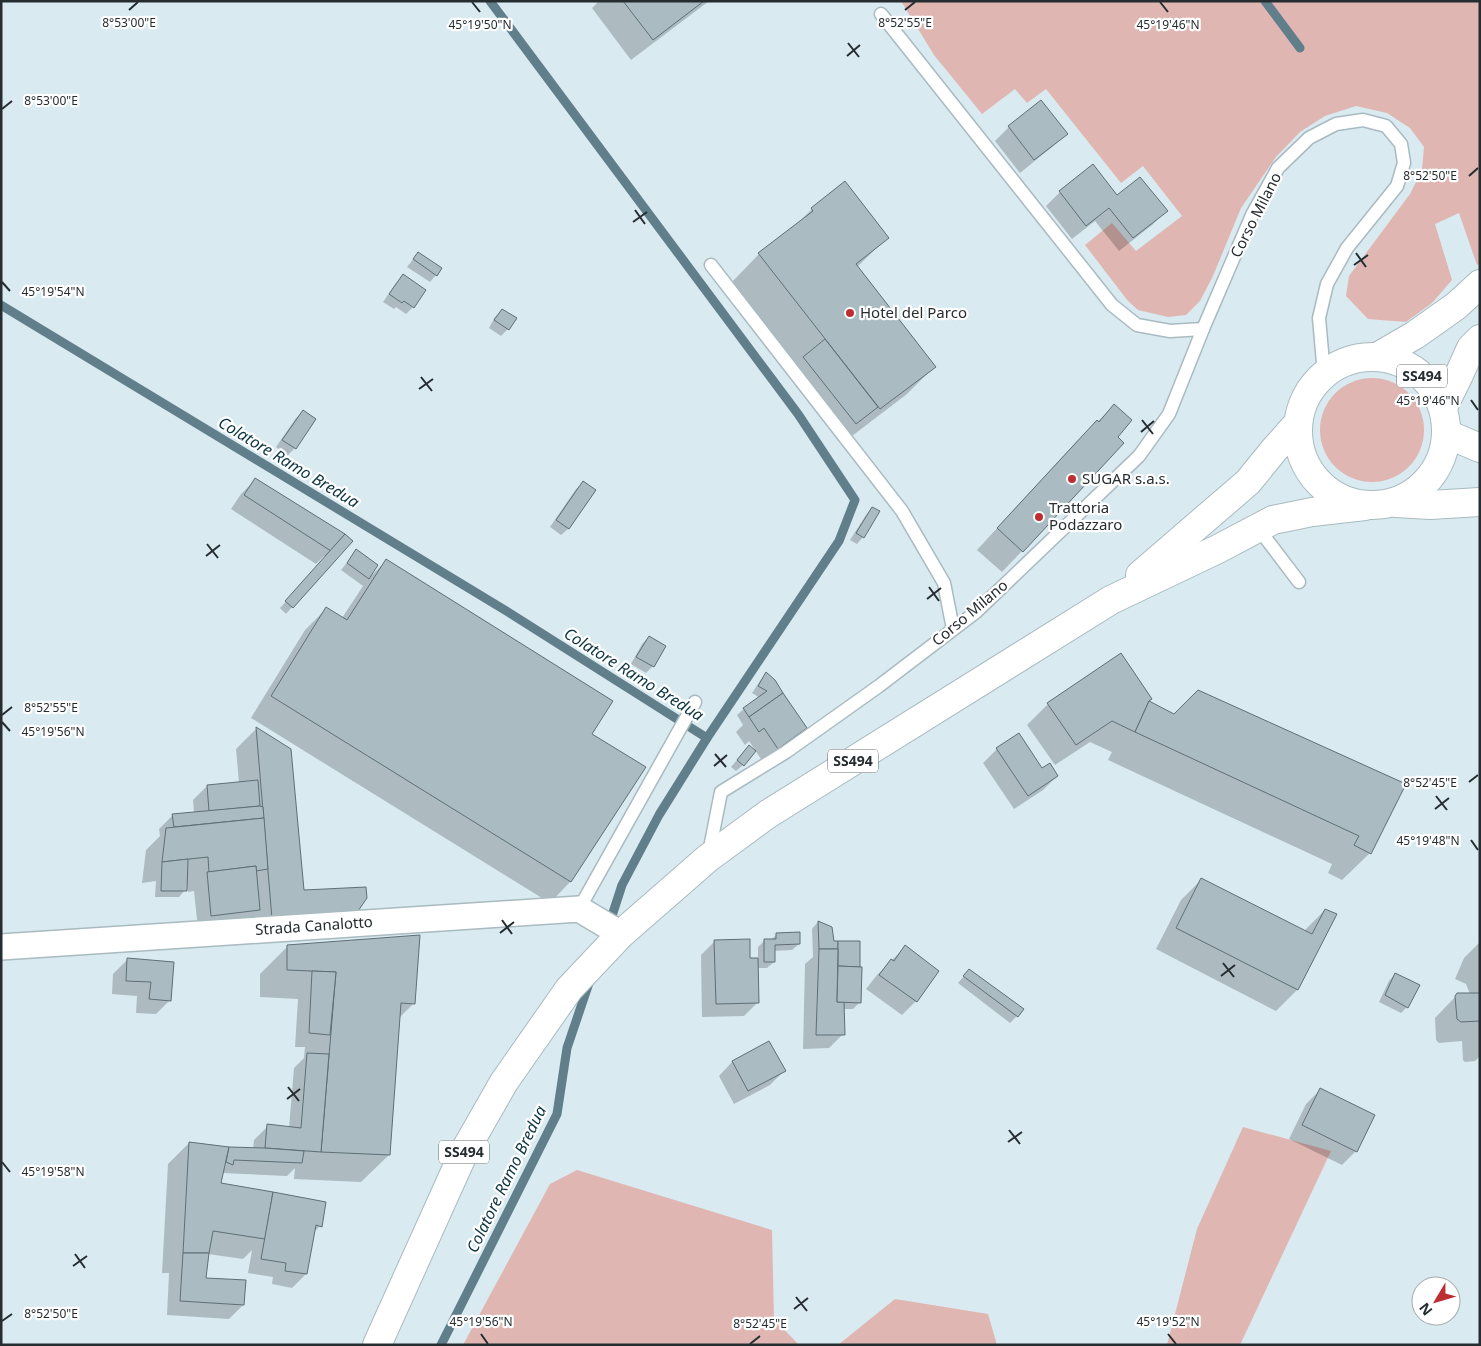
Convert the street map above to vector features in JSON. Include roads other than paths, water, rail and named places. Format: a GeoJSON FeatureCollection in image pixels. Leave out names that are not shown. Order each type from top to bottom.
{"type":"FeatureCollection","features":[{"type":"Feature","properties":{"kind":"main road","name":"SS494"},"geometry":{"type":"LineString","coordinates":[[1377,357],[1415,335],[1456,306],[1480,284]]}},
{"type":"Feature","properties":{"kind":"main road","name":"SS494"},"geometry":{"type":"LineString","coordinates":[[1442,407],[1471,348],[1480,339]]}},
{"type":"Feature","properties":{"kind":"main road","name":"SS494"},"geometry":{"type":"LineString","coordinates":[[377,1345],[464,1152],[504,1082],[569,989],[617,937],[708,858],[768,814],[1110,600],[1218,549],[1272,520],[1312,512],[1381,506],[1396,503],[1416,492],[1432,476],[1443,456],[1447,434],[1446,420],[1432,387],[1417,372],[1398,361],[1377,357],[1358,358],[1340,364],[1324,374],[1311,388],[1302,404],[1298,423],[1299,446],[1307,469],[1322,487],[1342,500],[1365,506]]}},
{"type":"Feature","properties":{"kind":"main road","name":"SS494"},"geometry":{"type":"LineString","coordinates":[[1110,600],[1248,482],[1298,423]]}},
{"type":"Feature","properties":{"kind":"main road"},"geometry":{"type":"LineString","coordinates":[[1447,434],[1480,448]]}},
{"type":"Feature","properties":{"kind":"main road"},"geometry":{"type":"LineString","coordinates":[[1396,503],[1430,505],[1480,502]]}},
{"type":"Feature","properties":{"kind":"street"},"geometry":{"type":"LineString","coordinates":[[587,914],[617,937]]}},
{"type":"Feature","properties":{"kind":"street","name":"Strada Canalotto"},"geometry":{"type":"LineString","coordinates":[[1,947],[587,914]]}},
{"type":"Feature","properties":{"kind":"lane"},"geometry":{"type":"LineString","coordinates":[[881,14],[1112,305],[1137,325],[1170,331],[1203,328]]}},
{"type":"Feature","properties":{"kind":"lane","name":"Corso Milano"},"geometry":{"type":"LineString","coordinates":[[708,858],[721,792],[786,752],[879,686],[976,612],[1139,456],[1169,414],[1203,328],[1252,215],[1278,168],[1308,138],[1336,124],[1363,120],[1386,126],[1401,144],[1404,163],[1397,186],[1347,248],[1327,284],[1319,318],[1324,374]]}},
{"type":"Feature","properties":{"kind":"lane"},"geometry":{"type":"LineString","coordinates":[[711,264],[902,511],[944,583],[953,629]]}},
{"type":"Feature","properties":{"kind":"lane"},"geometry":{"type":"LineString","coordinates":[[1258,528],[1299,582]]}},
{"type":"Feature","properties":{"kind":"lane"},"geometry":{"type":"LineString","coordinates":[[587,914],[677,734],[692,708]]}},
{"type":"Feature","properties":{"kind":"waterway"},"geometry":{"type":"LineString","coordinates":[[490,1],[798,414],[855,500],[839,541],[707,738],[659,815],[622,885],[609,925]]}},
{"type":"Feature","properties":{"kind":"waterway"},"geometry":{"type":"LineString","coordinates":[[1265,1],[1300,48]]}},
{"type":"Feature","properties":{"kind":"waterway","name":"Colatore Ramo Bredua"},"geometry":{"type":"LineString","coordinates":[[1,305],[508,612],[707,738]]}},
{"type":"Feature","properties":{"kind":"waterway","name":"Colatore Ramo Bredua"},"geometry":{"type":"LineString","coordinates":[[441,1345],[557,1114],[567,1048],[590,980]]}},
{"type":"Feature","properties":{"kind":"place","name":"Hotel del Parco"},"geometry":{"type":"Point","coordinates":[850,313]}},
{"type":"Feature","properties":{"kind":"place","name":"SUGAR s.a.s."},"geometry":{"type":"Point","coordinates":[1072,479]}},
{"type":"Feature","properties":{"kind":"place","name":"Trattoria Podazzaro"},"geometry":{"type":"Point","coordinates":[1039,517]}}]}
